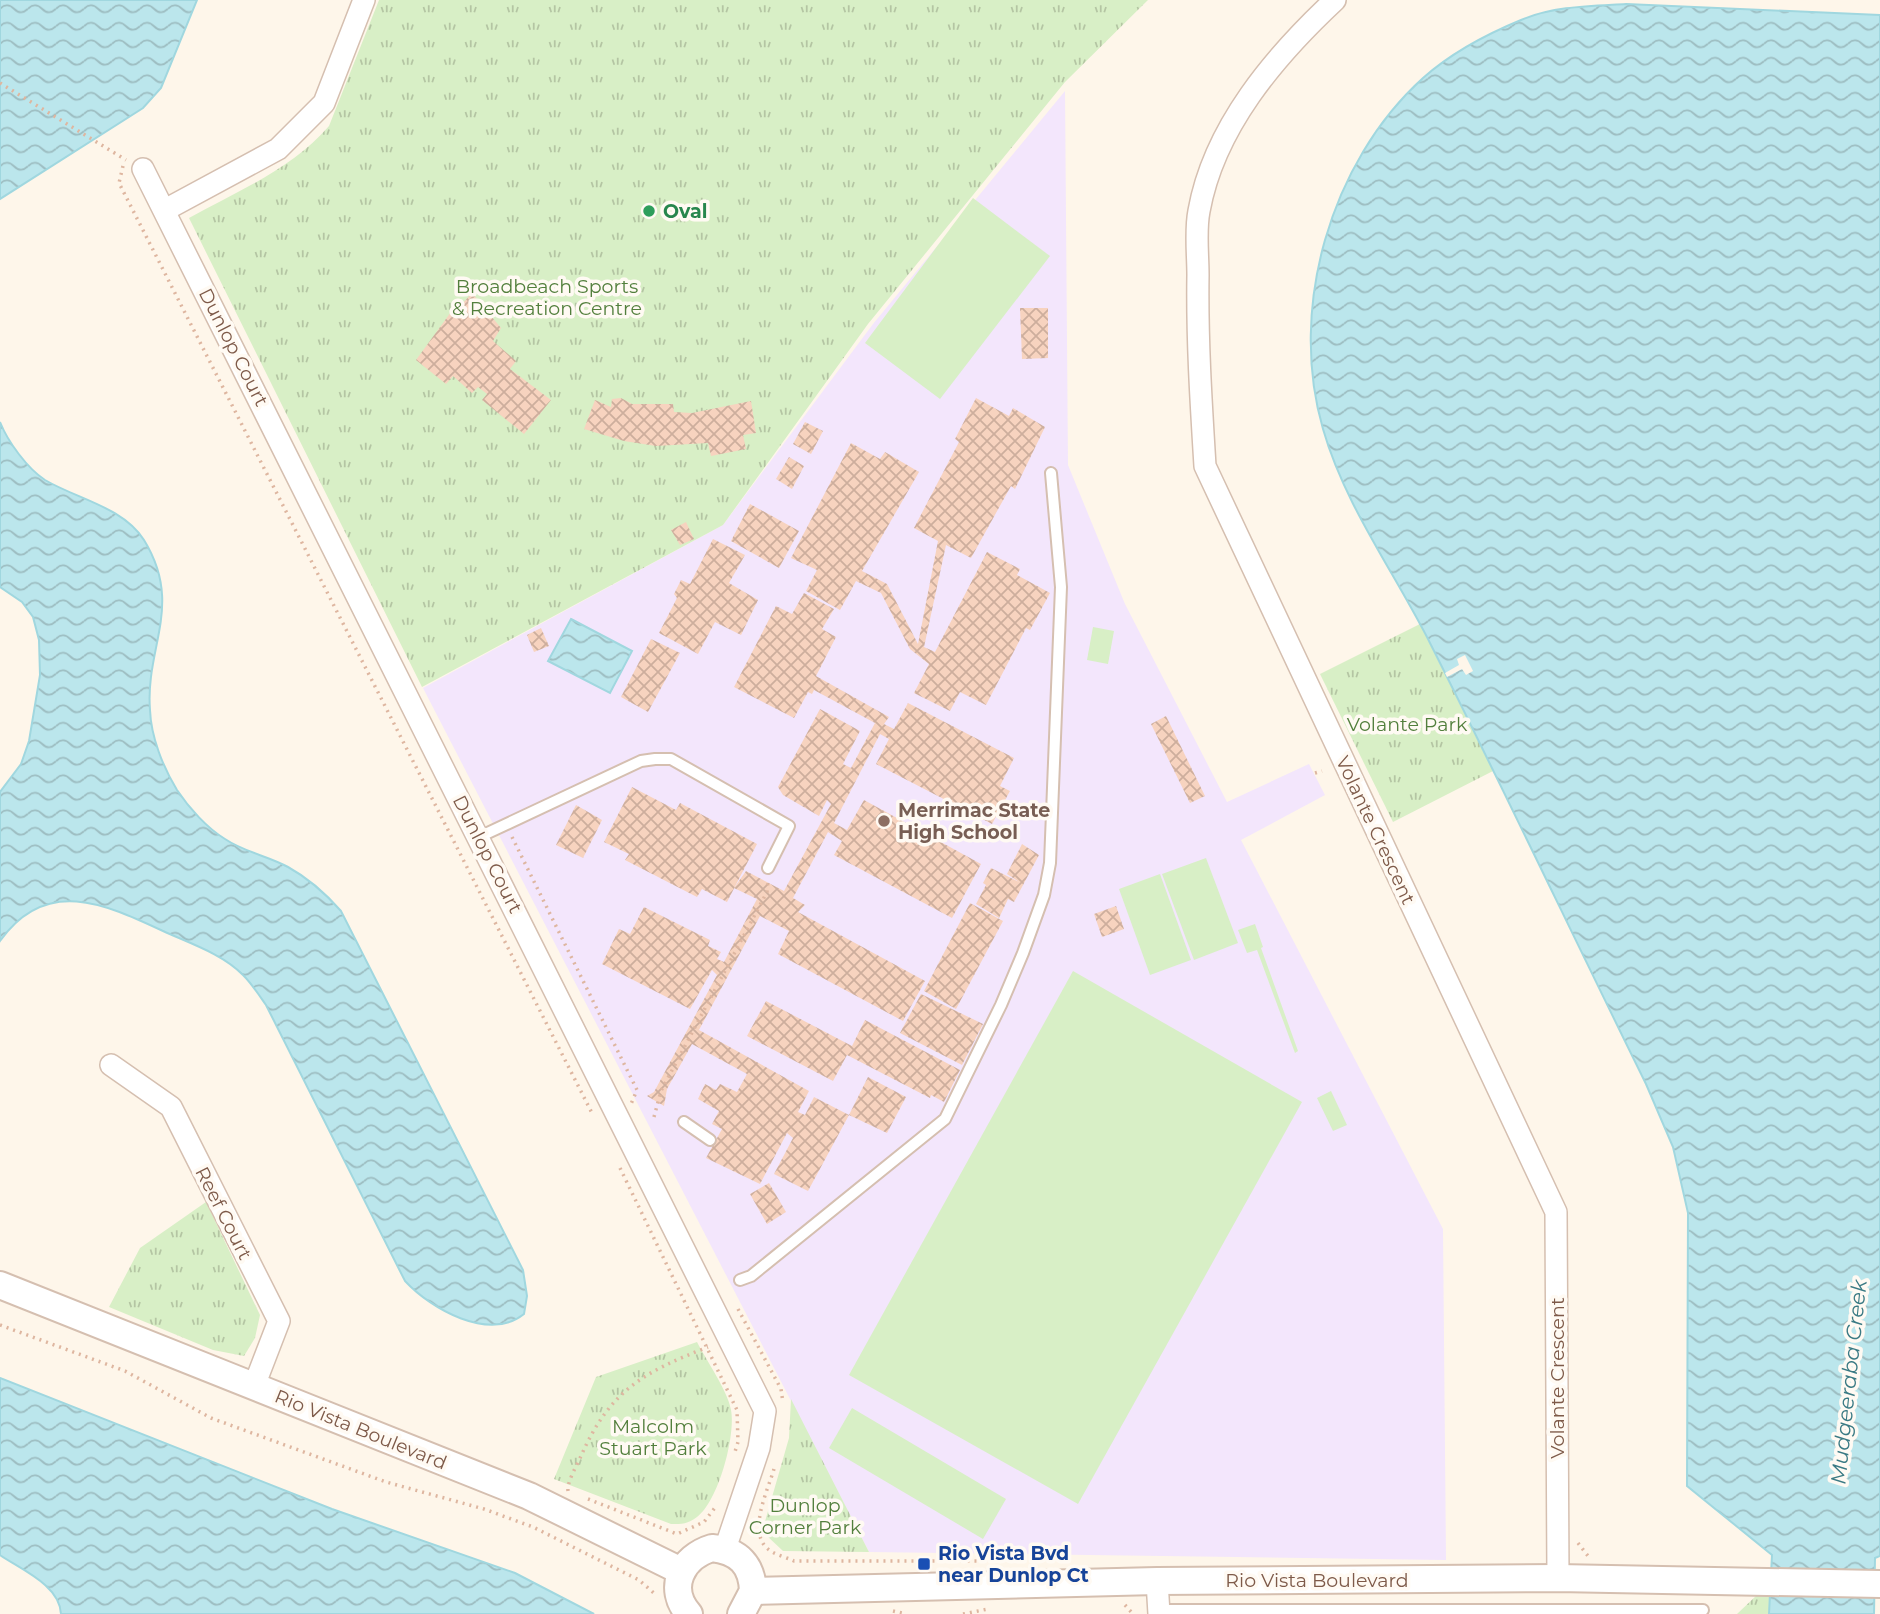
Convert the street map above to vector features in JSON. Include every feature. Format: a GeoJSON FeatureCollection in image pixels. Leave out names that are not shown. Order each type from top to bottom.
{"type":"FeatureCollection","features":[{"type":"Feature","properties":{"kind":"street"},"geometry":{"type":"LineString","coordinates":[[166,210],[278,149],[324,103],[364,0]]}},
{"type":"Feature","properties":{"kind":"street","name":"Volante Crescent"},"geometry":{"type":"LineString","coordinates":[[1335,0],[1307,26],[1252,91],[1217,154],[1198,212],[1197,350],[1205,466],[1556,1212],[1558,1578]]}},
{"type":"Feature","properties":{"kind":"street","name":"Dunlop Court"},"geometry":{"type":"LineString","coordinates":[[140,164],[166,210],[765,1411],[759,1448],[726,1549]]}},
{"type":"Feature","properties":{"kind":"street","name":"Reef Court"},"geometry":{"type":"LineString","coordinates":[[111,1065],[171,1107],[279,1321],[254,1387]]}},
{"type":"Feature","properties":{"kind":"street","name":"Rio Vista Boulevard"},"geometry":{"type":"LineString","coordinates":[[0,1285],[529,1496],[681,1571]]}},
{"type":"Feature","properties":{"kind":"street","name":"Rio Vista Boulevard"},"geometry":{"type":"LineString","coordinates":[[0,1292],[35,1300]]}},
{"type":"Feature","properties":{"kind":"street"},"geometry":{"type":"LineString","coordinates":[[688,1613],[679,1600],[677,1585],[688,1560],[699,1552],[726,1549],[747,1565],[747,1603]]}},
{"type":"Feature","properties":{"kind":"street","name":"Rio Vista Boulevard"},"geometry":{"type":"LineString","coordinates":[[747,1603],[1157,1581],[1558,1578],[1880,1584]]}},
{"type":"Feature","properties":{"kind":"street"},"geometry":{"type":"LineString","coordinates":[[1157,1581],[1159,1612]]}},
{"type":"Feature","properties":{"kind":"lane"},"geometry":{"type":"LineString","coordinates":[[740,1280],[751,1276],[945,1119],[1001,1005],[1023,953],[1044,895],[1050,863],[1061,587],[1051,473]]}},
{"type":"Feature","properties":{"kind":"lane"},"geometry":{"type":"LineString","coordinates":[[479,837],[641,761],[671,760],[789,826],[768,868]]}},
{"type":"Feature","properties":{"kind":"lane"},"geometry":{"type":"LineString","coordinates":[[684,1122],[710,1140]]}},
{"type":"Feature","properties":{"kind":"lane","name":"Rio Vista Boulevard"},"geometry":{"type":"LineString","coordinates":[[1159,1612],[1703,1610]]}},
{"type":"Feature","properties":{"kind":"path"},"geometry":{"type":"LineString","coordinates":[[0,83],[119,157]]}},
{"type":"Feature","properties":{"kind":"path"},"geometry":{"type":"LineString","coordinates":[[140,164],[127,160],[119,173],[119,183],[599,1126]]}},
{"type":"Feature","properties":{"kind":"path"},"geometry":{"type":"LineString","coordinates":[[1315,773],[1322,771]]}},
{"type":"Feature","properties":{"kind":"path"},"geometry":{"type":"LineString","coordinates":[[654,1117],[662,1091],[767,892],[768,868]]}},
{"type":"Feature","properties":{"kind":"path"},"geometry":{"type":"LineString","coordinates":[[615,1159],[737,1410],[738,1442],[731,1466]]}},
{"type":"Feature","properties":{"kind":"path"},"geometry":{"type":"LineString","coordinates":[[738,1309],[781,1389],[784,1407]]}},
{"type":"Feature","properties":{"kind":"path"},"geometry":{"type":"LineString","coordinates":[[0,1325],[125,1371],[211,1418],[386,1482],[484,1509],[533,1527],[639,1580],[657,1596]]}},
{"type":"Feature","properties":{"kind":"path"},"geometry":{"type":"LineString","coordinates":[[708,1347],[665,1364],[630,1384],[604,1413],[566,1490],[677,1534],[704,1522],[720,1498]]}},
{"type":"Feature","properties":{"kind":"path"},"geometry":{"type":"LineString","coordinates":[[778,1458],[759,1523],[761,1540],[769,1550],[794,1560],[983,1561]]}},
{"type":"Feature","properties":{"kind":"shaded area","name":"Merrimac State High School"},"geometry":{"type":"Polygon","coordinates":[[[1065,91],[1068,465],[1125,604],[1227,802],[1309,764],[1325,795],[1241,840],[1443,1229],[1446,1560],[869,1552],[423,688],[723,525],[873,324],[1065,91]]]}},
{"type":"Feature","properties":{"kind":"green space","name":"Broadbeach Sports & Recreation Centre"},"geometry":{"type":"Polygon","coordinates":[[[379,0],[1148,0],[1065,82],[868,324],[723,525],[422,687],[189,218],[281,167],[329,126],[379,0]]]}},
{"type":"Feature","properties":{"kind":"green space"},"geometry":{"type":"Polygon","coordinates":[[[973,198],[1050,256],[940,399],[865,343],[973,198]]]}},
{"type":"Feature","properties":{"kind":"green space","name":"Volante Park"},"geometry":{"type":"Polygon","coordinates":[[[1420,624],[1493,771],[1393,822],[1320,674],[1420,624]]]}},
{"type":"Feature","properties":{"kind":"green space"},"geometry":{"type":"Polygon","coordinates":[[[1093,627],[1114,631],[1108,664],[1087,660],[1093,627]]]}},
{"type":"Feature","properties":{"kind":"green space"},"geometry":{"type":"Polygon","coordinates":[[[1206,858],[1238,943],[1194,960],[1162,874],[1206,858]]]}},
{"type":"Feature","properties":{"kind":"green space"},"geometry":{"type":"Polygon","coordinates":[[[1160,874],[1191,960],[1150,975],[1119,889],[1160,874]]]}},
{"type":"Feature","properties":{"kind":"green space"},"geometry":{"type":"Polygon","coordinates":[[[1255,924],[1298,1051],[1295,1053],[1257,950],[1247,953],[1238,930],[1255,924]]]}},
{"type":"Feature","properties":{"kind":"green space"},"geometry":{"type":"Polygon","coordinates":[[[1073,971],[1302,1102],[1078,1504],[849,1375],[1073,971]]]}},
{"type":"Feature","properties":{"kind":"green space"},"geometry":{"type":"Polygon","coordinates":[[[1331,1091],[1347,1125],[1333,1131],[1317,1098],[1331,1091]]]}},
{"type":"Feature","properties":{"kind":"green space"},"geometry":{"type":"Polygon","coordinates":[[[206,1202],[260,1315],[255,1338],[244,1356],[213,1350],[109,1307],[140,1248],[206,1202]]]}},
{"type":"Feature","properties":{"kind":"green space","name":"Malcolm Stuart Park"},"geometry":{"type":"Polygon","coordinates":[[[697,1342],[726,1394],[732,1421],[724,1468],[712,1498],[697,1517],[685,1523],[671,1524],[554,1479],[596,1377],[697,1342]]]}},
{"type":"Feature","properties":{"kind":"green space","name":"Dunlop Corner Park"},"geometry":{"type":"Polygon","coordinates":[[[791,1399],[869,1552],[783,1551],[766,1535],[764,1525],[789,1438],[791,1399]]]}},
{"type":"Feature","properties":{"kind":"green space"},"geometry":{"type":"Polygon","coordinates":[[[852,1408],[1006,1499],[983,1539],[829,1448],[852,1408]]]}},
{"type":"Feature","properties":{"kind":"green space"},"geometry":{"type":"Polygon","coordinates":[[[1757,1595],[1770,1596],[1769,1614],[1737,1614],[1757,1595]]]}},
{"type":"Feature","properties":{"kind":"water"},"geometry":{"type":"Polygon","coordinates":[[[0,0],[197,0],[161,88],[143,108],[0,199],[0,0]]]}},
{"type":"Feature","properties":{"kind":"water","name":"Mudgeeraba Creek"},"geometry":{"type":"Polygon","coordinates":[[[1626,4],[1880,15],[1880,1556],[1875,1558],[1874,1614],[1769,1614],[1772,1555],[1687,1486],[1688,1213],[1673,1147],[1646,1084],[1458,700],[1417,618],[1344,485],[1323,429],[1313,383],[1311,335],[1315,287],[1325,240],[1341,194],[1363,151],[1391,112],[1423,78],[1445,61],[1469,45],[1508,26],[1534,15],[1559,9],[1626,4]]]}},
{"type":"Feature","properties":{"kind":"water"},"geometry":{"type":"Polygon","coordinates":[[[0,422],[19,454],[38,475],[124,519],[144,540],[156,563],[161,585],[162,606],[150,687],[150,710],[155,741],[167,772],[187,804],[218,834],[248,851],[295,871],[341,911],[523,1270],[527,1296],[524,1314],[510,1322],[494,1325],[478,1323],[445,1311],[416,1292],[405,1281],[266,1005],[246,978],[226,961],[120,912],[77,902],[56,902],[37,908],[18,921],[0,941],[0,792],[21,764],[29,741],[40,675],[39,640],[33,617],[22,602],[0,587],[0,422]]]}},
{"type":"Feature","properties":{"kind":"water"},"geometry":{"type":"Polygon","coordinates":[[[571,619],[632,651],[610,693],[548,661],[571,619]]]}},
{"type":"Feature","properties":{"kind":"water"},"geometry":{"type":"Polygon","coordinates":[[[0,1378],[332,1509],[515,1573],[594,1614],[61,1614],[59,1604],[47,1586],[0,1555],[0,1378]]]}},
{"type":"Feature","properties":{"kind":"pier"},"geometry":{"type":"Polygon","coordinates":[[[1465,655],[1473,671],[1466,675],[1462,669],[1447,677],[1445,673],[1459,665],[1457,659],[1465,655]]]}},
{"type":"Feature","properties":{"kind":"building"},"geometry":{"type":"Polygon","coordinates":[[[472,293],[501,328],[493,341],[516,361],[510,369],[551,400],[524,434],[482,400],[487,394],[478,387],[472,393],[453,376],[446,384],[416,360],[459,301],[462,304],[472,293]]]}},
{"type":"Feature","properties":{"kind":"building"},"geometry":{"type":"Polygon","coordinates":[[[1020,308],[1048,308],[1048,358],[1022,359],[1020,308]]]}},
{"type":"Feature","properties":{"kind":"building"},"geometry":{"type":"Polygon","coordinates":[[[621,398],[632,404],[673,404],[674,412],[692,413],[751,401],[756,433],[743,435],[746,449],[711,456],[708,443],[656,446],[624,441],[584,429],[595,400],[611,407],[612,399],[621,398]]]}},
{"type":"Feature","properties":{"kind":"building"},"geometry":{"type":"Polygon","coordinates":[[[976,398],[1009,416],[1013,408],[1045,427],[1015,489],[1011,486],[971,558],[946,545],[924,647],[935,652],[987,552],[1020,569],[1017,575],[1050,593],[1030,630],[1026,628],[986,705],[960,692],[950,711],[914,693],[929,664],[910,649],[881,593],[856,581],[840,610],[806,591],[817,570],[791,558],[851,443],[880,459],[885,452],[919,472],[862,571],[887,584],[918,644],[938,541],[914,528],[959,442],[955,439],[976,398]]]}},
{"type":"Feature","properties":{"kind":"building"},"geometry":{"type":"Polygon","coordinates":[[[805,422],[823,431],[811,454],[793,444],[805,422]]]}},
{"type":"Feature","properties":{"kind":"building"},"geometry":{"type":"Polygon","coordinates":[[[789,457],[804,466],[792,489],[776,479],[789,457]]]}},
{"type":"Feature","properties":{"kind":"building"},"geometry":{"type":"Polygon","coordinates":[[[750,504],[799,531],[779,568],[731,541],[750,504]]]}},
{"type":"Feature","properties":{"kind":"building"},"geometry":{"type":"Polygon","coordinates":[[[686,522],[694,539],[680,545],[671,530],[686,522]]]}},
{"type":"Feature","properties":{"kind":"building"},"geometry":{"type":"Polygon","coordinates":[[[713,539],[745,555],[729,583],[758,600],[741,635],[715,622],[698,654],[659,633],[677,598],[674,594],[681,580],[690,584],[713,539]]]}},
{"type":"Feature","properties":{"kind":"building"},"geometry":{"type":"Polygon","coordinates":[[[804,593],[834,609],[822,629],[836,637],[816,676],[889,717],[884,724],[894,729],[908,703],[1014,758],[1000,786],[1010,791],[992,824],[876,764],[889,739],[880,734],[834,823],[847,830],[864,800],[981,864],[952,918],[834,855],[842,841],[828,832],[793,898],[805,905],[798,912],[925,981],[903,1021],[778,954],[789,931],[760,916],[699,1030],[809,1091],[798,1112],[805,1115],[814,1097],[849,1115],[808,1191],[774,1174],[793,1138],[787,1133],[760,1184],[706,1158],[722,1129],[712,1124],[719,1111],[698,1099],[705,1084],[716,1090],[720,1084],[737,1092],[747,1074],[692,1044],[667,1089],[664,1106],[647,1096],[654,1092],[717,975],[712,970],[690,1009],[602,964],[619,929],[630,934],[644,907],[710,940],[708,946],[721,952],[717,959],[724,962],[757,899],[734,888],[746,871],[784,891],[831,804],[827,800],[819,816],[783,795],[778,787],[820,709],[860,731],[843,764],[851,768],[875,723],[814,690],[812,694],[808,692],[794,718],[734,687],[776,606],[792,614],[804,593]]]}},
{"type":"Feature","properties":{"kind":"building"},"geometry":{"type":"Polygon","coordinates":[[[541,628],[549,646],[534,652],[527,635],[541,628]]]}},
{"type":"Feature","properties":{"kind":"building"},"geometry":{"type":"Polygon","coordinates":[[[651,639],[680,653],[648,712],[621,697],[651,639]]]}},
{"type":"Feature","properties":{"kind":"building"},"geometry":{"type":"Polygon","coordinates":[[[1166,716],[1205,796],[1190,803],[1151,724],[1166,716]]]}},
{"type":"Feature","properties":{"kind":"building"},"geometry":{"type":"Polygon","coordinates":[[[632,787],[676,810],[680,803],[757,844],[727,902],[702,889],[697,897],[625,860],[629,854],[604,842],[632,787]]]}},
{"type":"Feature","properties":{"kind":"building"},"geometry":{"type":"Polygon","coordinates":[[[576,805],[602,820],[583,858],[556,845],[576,805]]]}},
{"type":"Feature","properties":{"kind":"building"},"geometry":{"type":"Polygon","coordinates":[[[1022,844],[1039,855],[1014,902],[1008,899],[999,918],[976,904],[991,868],[1019,882],[1007,874],[1022,844]]]}},
{"type":"Feature","properties":{"kind":"building"},"geometry":{"type":"Polygon","coordinates":[[[970,903],[1003,921],[956,1009],[924,991],[970,903]]]}},
{"type":"Feature","properties":{"kind":"building"},"geometry":{"type":"Polygon","coordinates":[[[1116,906],[1124,929],[1102,937],[1094,914],[1116,906]]]}},
{"type":"Feature","properties":{"kind":"building"},"geometry":{"type":"Polygon","coordinates":[[[921,994],[983,1024],[962,1065],[900,1033],[921,994]]]}},
{"type":"Feature","properties":{"kind":"building"},"geometry":{"type":"Polygon","coordinates":[[[766,1001],[852,1046],[865,1020],[960,1070],[944,1102],[931,1095],[930,1098],[847,1055],[833,1081],[747,1036],[766,1001]]]}},
{"type":"Feature","properties":{"kind":"building"},"geometry":{"type":"Polygon","coordinates":[[[868,1077],[906,1097],[887,1133],[849,1115],[868,1077]]]}},
{"type":"Feature","properties":{"kind":"building"},"geometry":{"type":"Polygon","coordinates":[[[769,1183],[786,1212],[767,1224],[750,1194],[769,1183]]]}},
{"type":"Feature","properties":{"kind":"place","name":"Oval"},"geometry":{"type":"Point","coordinates":[649,211]}},
{"type":"Feature","properties":{"kind":"place","name":"Merrimac State High School"},"geometry":{"type":"Point","coordinates":[884,821]}},
{"type":"Feature","properties":{"kind":"place","name":"Rio Vista Bvd near Dunlop Ct"},"geometry":{"type":"Point","coordinates":[924,1564]}}]}
